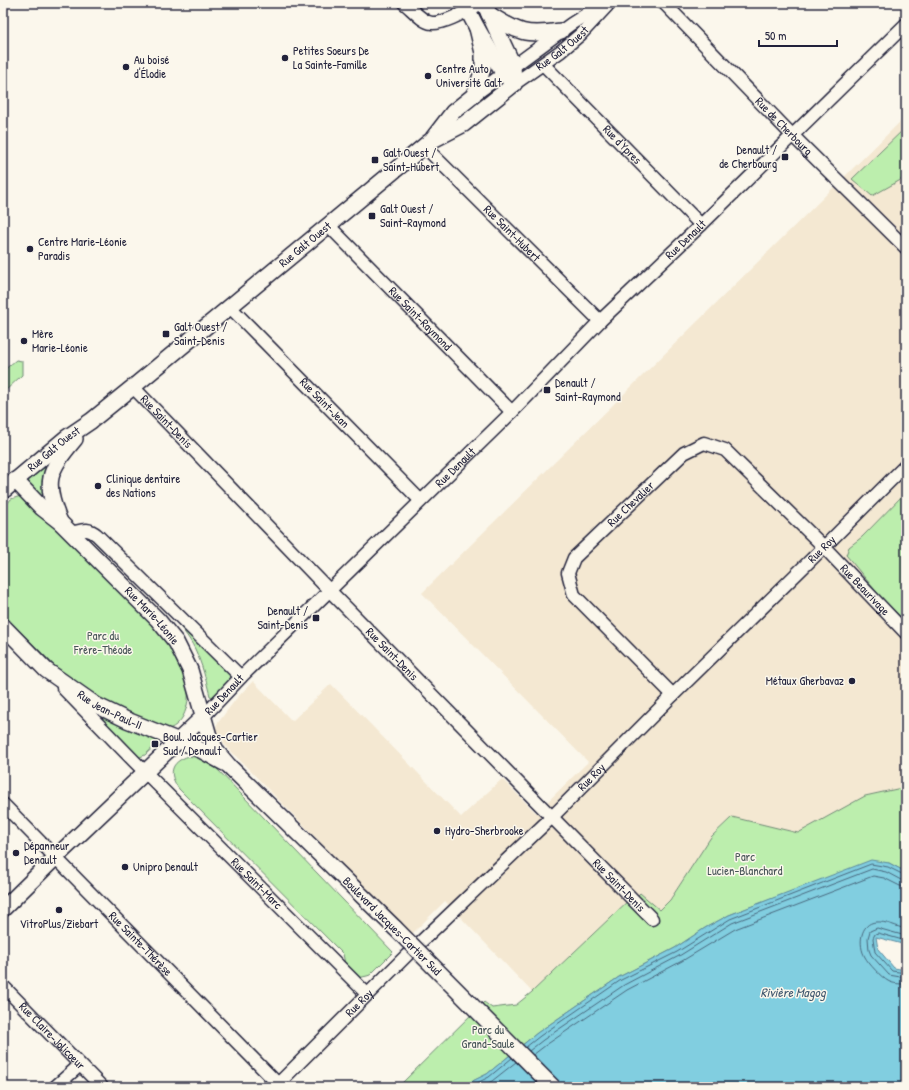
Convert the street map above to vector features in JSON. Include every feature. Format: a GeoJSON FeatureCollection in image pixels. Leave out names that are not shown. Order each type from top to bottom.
{"type":"FeatureCollection","features":[{"type":"Feature","properties":{"kind":"main road"},"geometry":{"type":"LineString","coordinates":[[466,6],[477,28],[508,69]]}},
{"type":"Feature","properties":{"kind":"main road"},"geometry":{"type":"LineString","coordinates":[[485,7],[519,32],[534,34],[561,31]]}},
{"type":"Feature","properties":{"kind":"main road"},"geometry":{"type":"LineString","coordinates":[[485,7],[514,84]]}},
{"type":"Feature","properties":{"kind":"main road"},"geometry":{"type":"LineString","coordinates":[[427,144],[453,112],[473,96],[481,78],[483,53],[477,28]]}},
{"type":"Feature","properties":{"kind":"main road","name":"Rue Galt Ouest"},"geometry":{"type":"LineString","coordinates":[[3,491],[66,438],[91,421],[133,387],[229,306],[329,226],[427,144],[464,124],[514,84]]}},
{"type":"Feature","properties":{"kind":"main road"},"geometry":{"type":"LineString","coordinates":[[60,522],[51,494],[51,472],[61,457],[91,421]]}},
{"type":"Feature","properties":{"kind":"main road","name":"Rue Marie-Léonie"},"geometry":{"type":"LineString","coordinates":[[15,480],[42,508],[60,522],[168,630],[190,670],[203,717]]}},
{"type":"Feature","properties":{"kind":"main road","name":"Rue Jean-Paul-II"},"geometry":{"type":"LineString","coordinates":[[3,626],[46,670],[96,705],[127,720],[180,741]]}},
{"type":"Feature","properties":{"kind":"main road","name":"Rue Denault"},"geometry":{"type":"LineString","coordinates":[[3,909],[145,772],[180,741],[203,717]]}},
{"type":"Feature","properties":{"kind":"main road","name":"Boulevard Jacques-Cartier Sud"},"geometry":{"type":"LineString","coordinates":[[203,717],[209,736],[217,752],[229,766],[553,1087]]}},
{"type":"Feature","properties":{"kind":"main road","name":"Boulevard Jacques-Cartier Sud"},"geometry":{"type":"LineString","coordinates":[[180,741],[197,748],[229,766]]}},
{"type":"Feature","properties":{"kind":"street"},"geometry":{"type":"LineString","coordinates":[[404,3],[432,23],[440,22],[466,6],[485,7]]}},
{"type":"Feature","properties":{"kind":"street","name":"Rue Galt Ouest"},"geometry":{"type":"LineString","coordinates":[[473,96],[561,31],[604,3]]}},
{"type":"Feature","properties":{"kind":"street","name":"Rue Galt Ouest"},"geometry":{"type":"LineString","coordinates":[[514,84],[581,34],[610,3]]}},
{"type":"Feature","properties":{"kind":"street","name":"Rue de Cherbourg"},"geometry":{"type":"LineString","coordinates":[[664,3],[792,135],[906,248]]}},
{"type":"Feature","properties":{"kind":"street","name":"Rue Denault"},"geometry":{"type":"LineString","coordinates":[[203,717],[241,677],[420,500],[512,412],[600,321],[701,225],[906,24]]}},
{"type":"Feature","properties":{"kind":"street","name":"Rue d'Ypres"},"geometry":{"type":"LineString","coordinates":[[542,64],[701,225]]}},
{"type":"Feature","properties":{"kind":"street","name":"Rue Saint-Hubert"},"geometry":{"type":"LineString","coordinates":[[427,144],[600,321]]}},
{"type":"Feature","properties":{"kind":"street","name":"Rue Saint-Raymond"},"geometry":{"type":"LineString","coordinates":[[329,226],[512,412]]}},
{"type":"Feature","properties":{"kind":"street","name":"Rue Saint-Jean"},"geometry":{"type":"LineString","coordinates":[[229,306],[420,500]]}},
{"type":"Feature","properties":{"kind":"street","name":"Rue Saint-Denis"},"geometry":{"type":"LineString","coordinates":[[133,387],[329,590],[652,919]]}},
{"type":"Feature","properties":{"kind":"street","name":"Rue Chevalier"},"geometry":{"type":"LineString","coordinates":[[672,695],[574,595],[568,573],[574,558],[684,453],[704,443],[725,450],[824,547]]}},
{"type":"Feature","properties":{"kind":"street","name":"Rue Roy"},"geometry":{"type":"LineString","coordinates":[[276,1085],[459,904],[552,817],[672,695],[906,465]]}},
{"type":"Feature","properties":{"kind":"street","name":"Rue Marie-Léonie"},"geometry":{"type":"LineString","coordinates":[[71,533],[87,529],[92,530],[241,677]]}},
{"type":"Feature","properties":{"kind":"street","name":"Rue Beaurivage"},"geometry":{"type":"LineString","coordinates":[[824,547],[906,633]]}},
{"type":"Feature","properties":{"kind":"street","name":"Rue Jean-Paul-II"},"geometry":{"type":"LineString","coordinates":[[46,670],[145,772]]}},
{"type":"Feature","properties":{"kind":"street","name":"Rue Saint-Marc"},"geometry":{"type":"LineString","coordinates":[[145,772],[367,994]]}},
{"type":"Feature","properties":{"kind":"street","name":"Rue Sainte-Thérèse"},"geometry":{"type":"LineString","coordinates":[[3,804],[276,1085]]}},
{"type":"Feature","properties":{"kind":"street","name":"Rue Claire-Jolicoeur"},"geometry":{"type":"LineString","coordinates":[[3,986],[102,1087]]}},
{"type":"Feature","properties":{"kind":"street"},"geometry":{"type":"LineString","coordinates":[[55,1087],[80,1065]]}},
{"type":"Feature","properties":{"kind":"shaded area"},"geometry":{"type":"Polygon","coordinates":[[[906,116],[906,787],[865,796],[798,833],[732,817],[711,837],[670,900],[652,919],[631,898],[532,992],[445,901],[411,935],[223,743],[224,741],[218,735],[216,729],[217,724],[236,699],[253,681],[292,721],[331,684],[461,817],[502,779],[536,813],[588,762],[422,593],[906,116]]]}},
{"type":"Feature","properties":{"kind":"green space"},"geometry":{"type":"Polygon","coordinates":[[[906,127],[906,177],[872,196],[852,179],[906,127]]]}},
{"type":"Feature","properties":{"kind":"green space"},"geometry":{"type":"Polygon","coordinates":[[[16,360],[22,361],[22,375],[3,393],[3,371],[16,360]]]}},
{"type":"Feature","properties":{"kind":"green space"},"geometry":{"type":"Polygon","coordinates":[[[52,460],[48,508],[24,484],[52,460]]]}},
{"type":"Feature","properties":{"kind":"green space"},"geometry":{"type":"Polygon","coordinates":[[[906,492],[906,622],[879,595],[846,555],[849,547],[862,537],[906,492]]]}},
{"type":"Feature","properties":{"kind":"green space","name":"Parc du Frère-Théode"},"geometry":{"type":"Polygon","coordinates":[[[21,496],[26,498],[137,607],[168,641],[178,658],[188,687],[188,702],[185,713],[179,722],[173,727],[166,730],[112,710],[64,675],[3,614],[3,509],[11,499],[21,496]]]}},
{"type":"Feature","properties":{"kind":"green space"},"geometry":{"type":"Polygon","coordinates":[[[171,616],[230,674],[229,680],[212,697],[210,696],[202,666],[195,649],[190,640],[171,616]]]}},
{"type":"Feature","properties":{"kind":"green space"},"geometry":{"type":"Polygon","coordinates":[[[92,709],[161,740],[145,755],[140,757],[135,754],[93,712],[92,709]]]}},
{"type":"Feature","properties":{"kind":"green space"},"geometry":{"type":"Polygon","coordinates":[[[189,756],[198,758],[217,769],[393,952],[370,975],[358,978],[345,964],[343,954],[179,789],[173,778],[173,769],[178,762],[189,756]]]}},
{"type":"Feature","properties":{"kind":"green space","name":"Parc Lucien-Blanchard"},"geometry":{"type":"Polygon","coordinates":[[[906,787],[906,872],[889,863],[827,878],[729,915],[705,928],[675,948],[619,977],[537,1033],[487,1074],[461,1087],[398,1087],[484,1002],[492,1008],[516,1005],[532,992],[631,898],[633,900],[640,893],[660,910],[670,900],[711,837],[732,817],[798,833],[865,796],[906,787]]]}},
{"type":"Feature","properties":{"kind":"water","name":"Rivière Magog"},"geometry":{"type":"Polygon","coordinates":[[[871,860],[889,863],[906,872],[906,945],[876,937],[878,949],[894,968],[906,970],[906,1087],[460,1087],[487,1074],[537,1033],[619,977],[675,948],[705,928],[729,915],[871,860]]]}},
{"type":"Feature","properties":{"kind":"place","name":"Petites Soeurs De La Sainte-Famille"},"geometry":{"type":"Point","coordinates":[285,58]}},
{"type":"Feature","properties":{"kind":"place","name":"Au boisé d'Élodie"},"geometry":{"type":"Point","coordinates":[126,67]}},
{"type":"Feature","properties":{"kind":"place","name":"Centre Auto Université Galt"},"geometry":{"type":"Point","coordinates":[428,76]}},
{"type":"Feature","properties":{"kind":"place","name":"Denault / de Cherbourg"},"geometry":{"type":"Point","coordinates":[785,157]}},
{"type":"Feature","properties":{"kind":"place","name":"Galt Ouest / Saint-Hubert"},"geometry":{"type":"Point","coordinates":[375,160]}},
{"type":"Feature","properties":{"kind":"place","name":"Galt Ouest / Saint-Raymond"},"geometry":{"type":"Point","coordinates":[372,216]}},
{"type":"Feature","properties":{"kind":"place","name":"Centre Marie-Léonie Paradis"},"geometry":{"type":"Point","coordinates":[30,249]}},
{"type":"Feature","properties":{"kind":"place","name":"Galt Ouest / Saint-Denis"},"geometry":{"type":"Point","coordinates":[166,334]}},
{"type":"Feature","properties":{"kind":"place","name":"Mère Marie-Léonie"},"geometry":{"type":"Point","coordinates":[24,341]}},
{"type":"Feature","properties":{"kind":"place","name":"Denault / Saint-Raymond"},"geometry":{"type":"Point","coordinates":[547,390]}},
{"type":"Feature","properties":{"kind":"place","name":"Clinique dentaire des Nations"},"geometry":{"type":"Point","coordinates":[98,486]}},
{"type":"Feature","properties":{"kind":"place","name":"Denault / Saint-Denis"},"geometry":{"type":"Point","coordinates":[316,618]}},
{"type":"Feature","properties":{"kind":"place","name":"Métaux Gherbavaz"},"geometry":{"type":"Point","coordinates":[852,681]}},
{"type":"Feature","properties":{"kind":"place","name":"Boul. Jacques-Cartier Sud / Denault"},"geometry":{"type":"Point","coordinates":[155,744]}},
{"type":"Feature","properties":{"kind":"place","name":"Hydro-Sherbrooke"},"geometry":{"type":"Point","coordinates":[437,831]}},
{"type":"Feature","properties":{"kind":"place","name":"Dépanneur Denault"},"geometry":{"type":"Point","coordinates":[16,853]}},
{"type":"Feature","properties":{"kind":"place","name":"Unipro Denault"},"geometry":{"type":"Point","coordinates":[125,867]}},
{"type":"Feature","properties":{"kind":"place","name":"VitroPlus/Ziebart"},"geometry":{"type":"Point","coordinates":[59,910]}},
{"type":"Feature","properties":{"kind":"park label","name":"Parc du Grand-Saule"},"geometry":{"type":"Point","coordinates":[488,1037]}}]}
